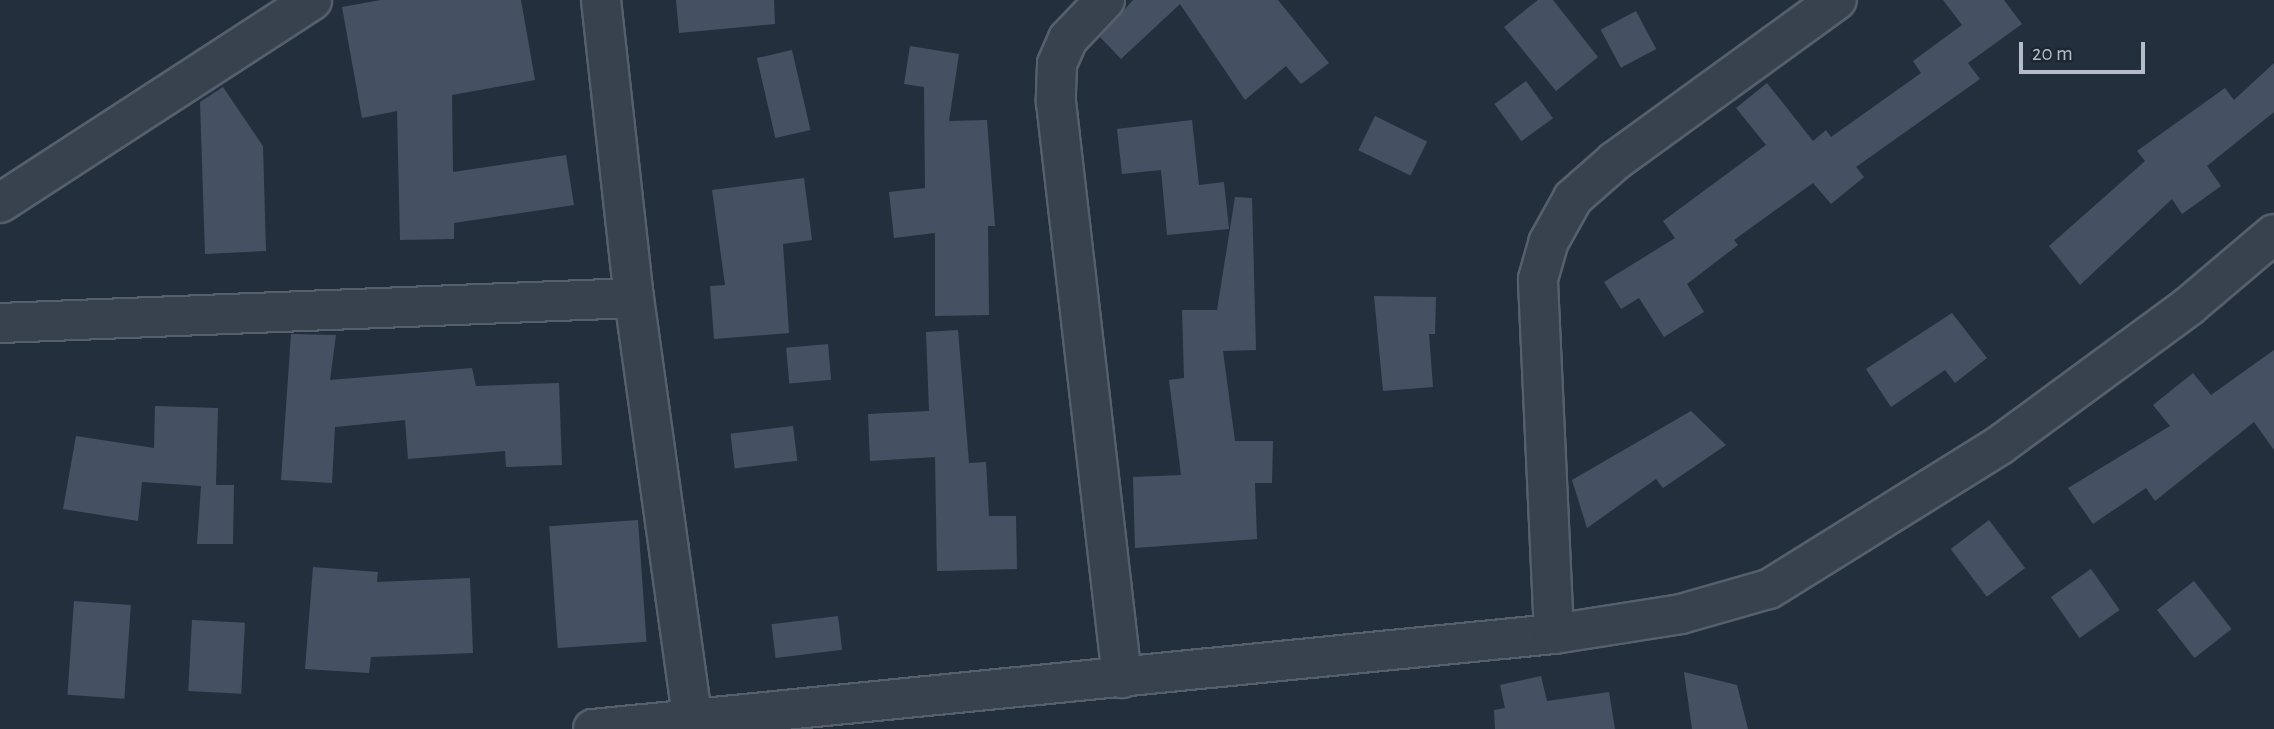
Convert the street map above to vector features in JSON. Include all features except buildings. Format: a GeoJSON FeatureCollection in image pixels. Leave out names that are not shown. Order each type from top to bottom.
{"type":"FeatureCollection","features":[{"type":"Feature","properties":{"kind":"street"},"geometry":{"type":"LineString","coordinates":[[0,203],[312,0]]}},
{"type":"Feature","properties":{"kind":"street"},"geometry":{"type":"LineString","coordinates":[[601,0],[634,299],[693,721]]}},
{"type":"Feature","properties":{"kind":"street"},"geometry":{"type":"LineString","coordinates":[[1105,0],[1068,39],[1057,64],[1056,102],[1122,678]]}},
{"type":"Feature","properties":{"kind":"street"},"geometry":{"type":"LineString","coordinates":[[1554,634],[1538,279],[1548,243],[1573,198],[1615,161],[1837,0]]}},
{"type":"Feature","properties":{"kind":"street"},"geometry":{"type":"LineString","coordinates":[[593,729],[1554,634],[1681,614],[1769,589],[2000,445],[2189,306],[2274,234]]}},
{"type":"Feature","properties":{"kind":"street"},"geometry":{"type":"LineString","coordinates":[[0,323],[634,299]]}}]}
